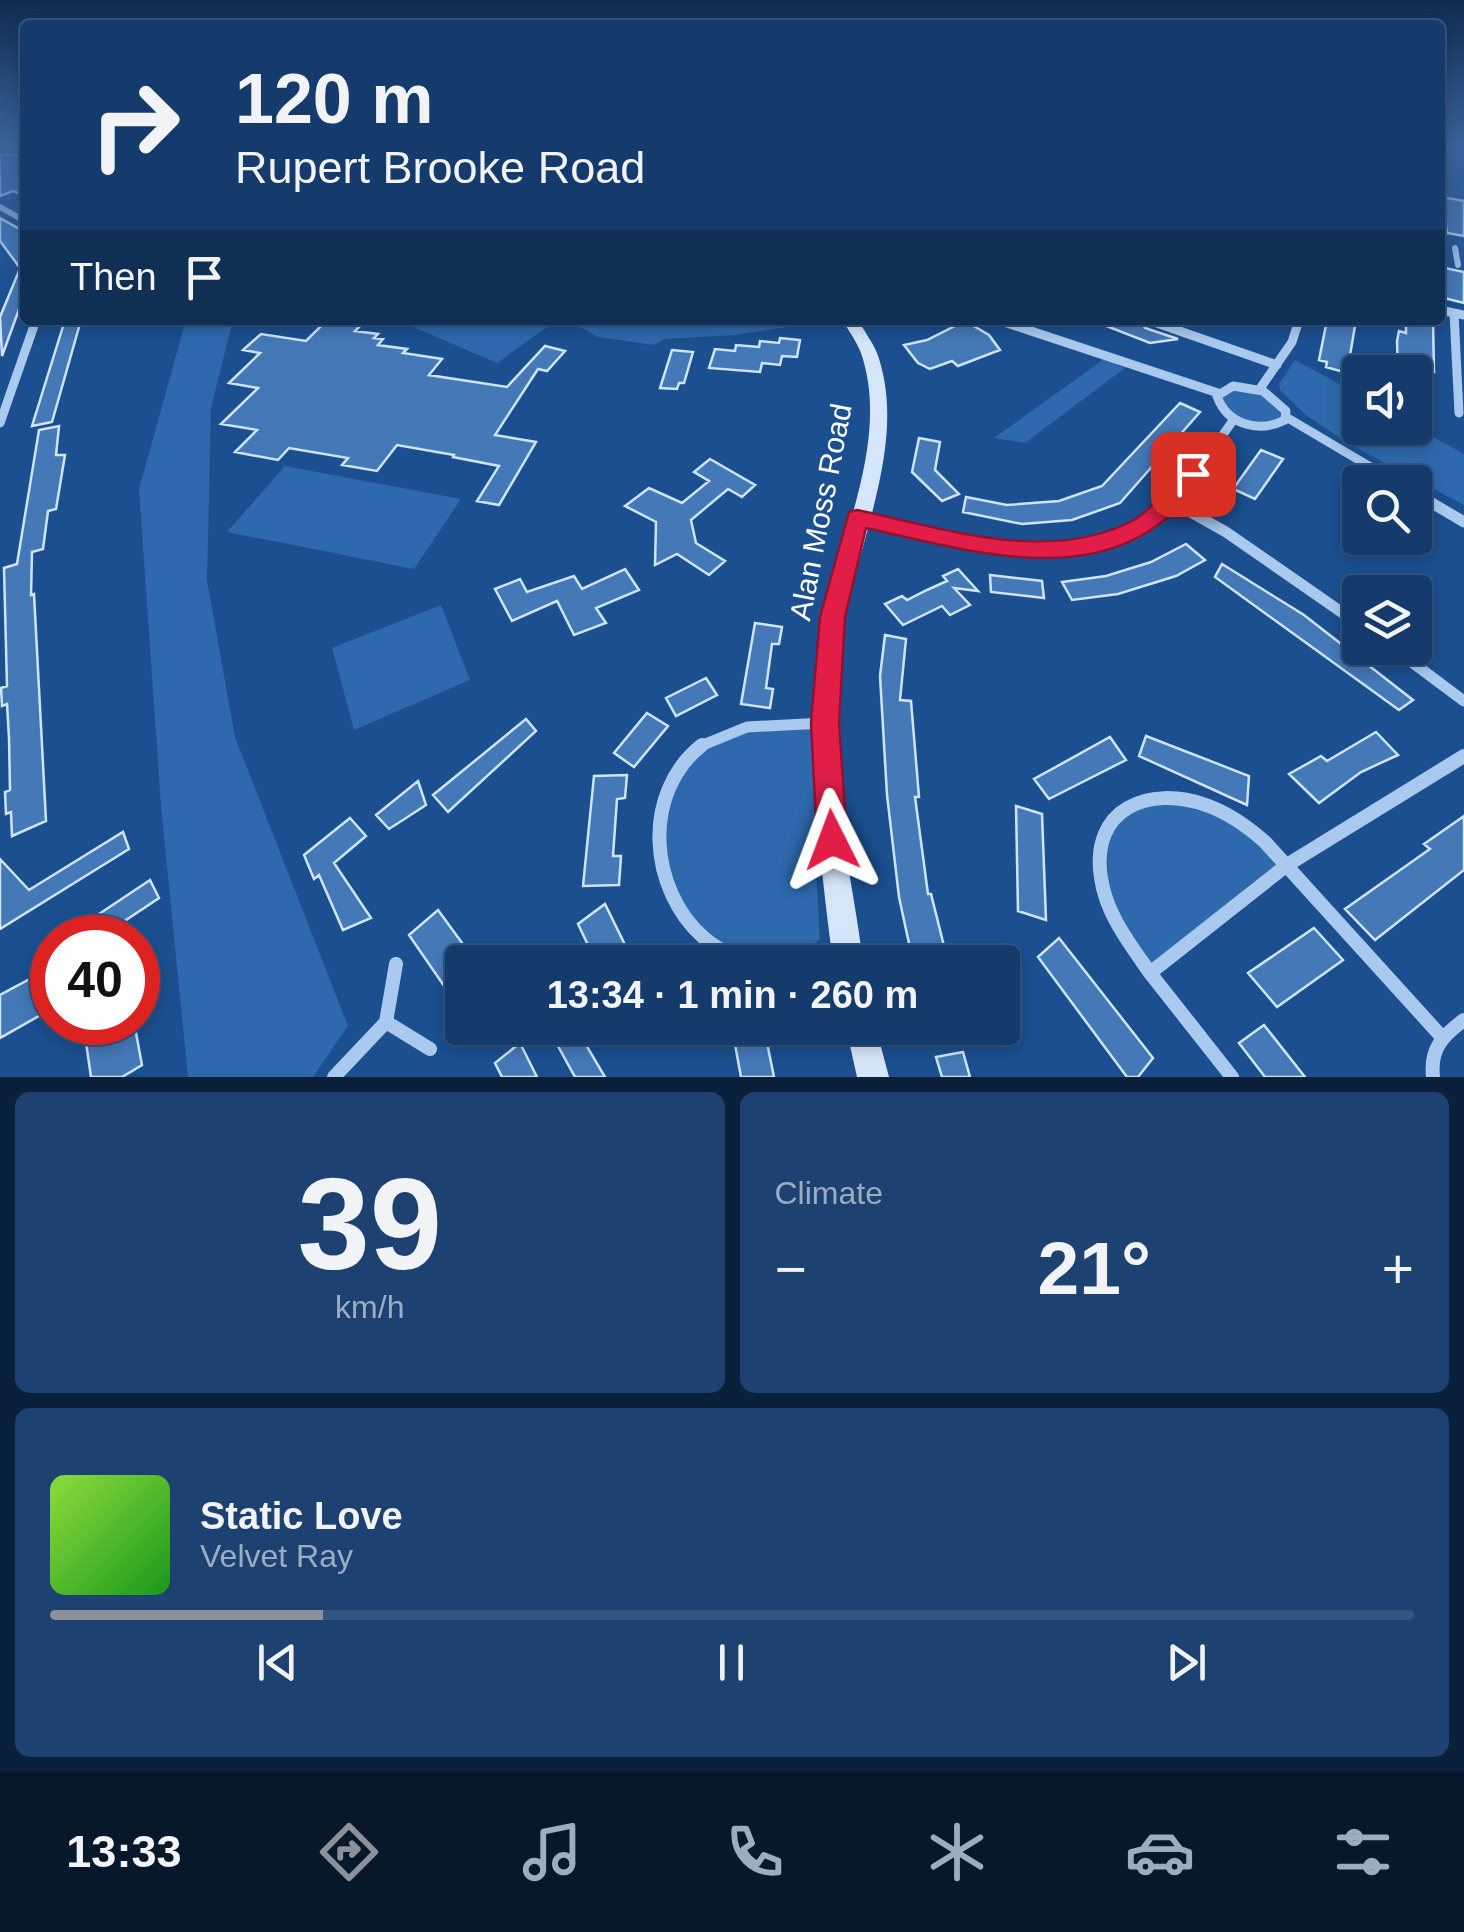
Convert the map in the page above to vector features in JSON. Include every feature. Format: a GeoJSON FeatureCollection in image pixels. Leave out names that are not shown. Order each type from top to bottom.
{"type":"FeatureCollection","features":[{"type":"Feature","properties":{"kind":"street"},"geometry":{"type":"LineString","coordinates":[[1445,255],[1456,257]]}},
{"type":"Feature","properties":{"kind":"street"},"geometry":{"type":"LineString","coordinates":[[1459,314],[1460,414]]}},
{"type":"Feature","properties":{"kind":"street"},"geometry":{"type":"LineString","coordinates":[[0,422],[34,325]]}},
{"type":"Feature","properties":{"kind":"street","name":"Alan Moss Road"},"geometry":{"type":"LineString","coordinates":[[846,945],[832,840],[825,723],[832,617],[880,422],[868,350],[853,325]]}},
{"type":"Feature","properties":{"kind":"street"},"geometry":{"type":"LineString","coordinates":[[1013,325],[1218,393],[1232,386],[1259,390],[1281,403],[1286,416],[1368,465]]}},
{"type":"Feature","properties":{"kind":"street"},"geometry":{"type":"LineString","coordinates":[[1162,325],[1276,365]]}},
{"type":"Feature","properties":{"kind":"street"},"geometry":{"type":"LineString","coordinates":[[1259,390],[1292,342],[1297,325]]}},
{"type":"Feature","properties":{"kind":"street"},"geometry":{"type":"LineString","coordinates":[[1218,393],[1219,406],[1234,419],[1267,427],[1282,422],[1286,416]]}},
{"type":"Feature","properties":{"kind":"street"},"geometry":{"type":"LineString","coordinates":[[857,518],[999,549],[1065,550],[1128,534],[1173,502],[1234,419]]}},
{"type":"Feature","properties":{"kind":"street"},"geometry":{"type":"LineString","coordinates":[[1173,502],[1226,532],[1342,613]]}},
{"type":"Feature","properties":{"kind":"street"},"geometry":{"type":"LineString","coordinates":[[1432,503],[1464,522]]}},
{"type":"Feature","properties":{"kind":"street"},"geometry":{"type":"LineString","coordinates":[[1415,665],[1464,701]]}},
{"type":"Feature","properties":{"kind":"street"},"geometry":{"type":"LineString","coordinates":[[715,945],[705,939],[677,904],[659,862],[659,819],[673,776],[701,745],[736,730],[778,722],[825,723]]}},
{"type":"Feature","properties":{"kind":"street"},"geometry":{"type":"LineString","coordinates":[[1150,973],[1287,865],[1464,756]]}},
{"type":"Feature","properties":{"kind":"street"},"geometry":{"type":"LineString","coordinates":[[1232,1077],[1150,973],[1109,910],[1098,879],[1098,853],[1106,828],[1119,812],[1145,799],[1178,798],[1210,806],[1242,824],[1287,865],[1441,1036]]}},
{"type":"Feature","properties":{"kind":"street"},"geometry":{"type":"LineString","coordinates":[[334,1077],[386,1022],[396,964]]}},
{"type":"Feature","properties":{"kind":"street"},"geometry":{"type":"LineString","coordinates":[[1433,1077],[1430,1055],[1441,1036],[1464,1020]]}},
{"type":"Feature","properties":{"kind":"street"},"geometry":{"type":"LineString","coordinates":[[386,1022],[430,1050]]}},
{"type":"Feature","properties":{"kind":"street"},"geometry":{"type":"LineString","coordinates":[[865,1045],[873,1077]]}},
{"type":"Feature","properties":{"kind":"shaded area"},"geometry":{"type":"Polygon","coordinates":[[[185,325],[232,325],[211,408],[207,580],[235,737],[348,1026],[313,1077],[188,1077],[161,806],[139,489],[185,325]]]}},
{"type":"Feature","properties":{"kind":"shaded area"},"geometry":{"type":"Polygon","coordinates":[[[409,325],[550,325],[497,363],[409,325]]]}},
{"type":"Feature","properties":{"kind":"shaded area"},"geometry":{"type":"Polygon","coordinates":[[[577,325],[800,325],[734,335],[665,339],[654,345],[598,337],[577,325]]]}},
{"type":"Feature","properties":{"kind":"shaded area"},"geometry":{"type":"Polygon","coordinates":[[[1104,359],[1125,368],[1025,443],[994,438],[1104,359]]]}},
{"type":"Feature","properties":{"kind":"shaded area"},"geometry":{"type":"Polygon","coordinates":[[[1295,360],[1342,385],[1342,439],[1306,415],[1280,390],[1279,384],[1295,360]]]}},
{"type":"Feature","properties":{"kind":"shaded area"},"geometry":{"type":"Polygon","coordinates":[[[1223,389],[1259,390],[1286,417],[1274,426],[1234,419],[1217,396],[1223,389]]]}},
{"type":"Feature","properties":{"kind":"shaded area"},"geometry":{"type":"Polygon","coordinates":[[[1432,436],[1464,454],[1464,505],[1432,488],[1432,465],[1389,465],[1351,445],[1432,445],[1432,436]]]}},
{"type":"Feature","properties":{"kind":"shaded area"},"geometry":{"type":"Polygon","coordinates":[[[285,466],[461,499],[414,569],[227,532],[285,466]]]}},
{"type":"Feature","properties":{"kind":"shaded area"},"geometry":{"type":"Polygon","coordinates":[[[441,605],[470,680],[354,730],[332,648],[441,605]]]}},
{"type":"Feature","properties":{"kind":"shaded area"},"geometry":{"type":"Polygon","coordinates":[[[825,723],[814,840],[820,939],[813,945],[716,945],[692,918],[659,862],[670,786],[684,759],[718,737],[761,728],[825,723]]]}},
{"type":"Feature","properties":{"kind":"shaded area"},"geometry":{"type":"Polygon","coordinates":[[[1145,799],[1210,806],[1287,865],[1150,973],[1109,910],[1106,827],[1145,799]]]}},
{"type":"Feature","properties":{"kind":"building"},"geometry":{"type":"Polygon","coordinates":[[[1445,198],[1464,201],[1464,236],[1447,233],[1445,198]]]}},
{"type":"Feature","properties":{"kind":"building"},"geometry":{"type":"Polygon","coordinates":[[[0,218],[20,229],[20,268],[0,241],[0,218]]]}},
{"type":"Feature","properties":{"kind":"building"},"geometry":{"type":"Polygon","coordinates":[[[1445,268],[1464,272],[1464,303],[1445,298],[1445,268]]]}},
{"type":"Feature","properties":{"kind":"building"},"geometry":{"type":"Polygon","coordinates":[[[19,271],[20,307],[2,356],[0,317],[19,271]]]}},
{"type":"Feature","properties":{"kind":"building"},"geometry":{"type":"Polygon","coordinates":[[[63,325],[80,325],[52,422],[32,426],[63,325]]]}},
{"type":"Feature","properties":{"kind":"building"},"geometry":{"type":"Polygon","coordinates":[[[322,325],[360,326],[355,331],[378,334],[374,338],[383,339],[378,345],[442,359],[429,375],[507,387],[545,346],[565,351],[547,371],[538,369],[495,435],[536,442],[499,505],[477,501],[499,466],[454,455],[397,445],[377,471],[342,465],[348,458],[289,448],[278,460],[235,452],[257,430],[221,424],[258,388],[229,383],[260,353],[243,350],[261,334],[306,341],[322,325]]]}},
{"type":"Feature","properties":{"kind":"building"},"geometry":{"type":"Polygon","coordinates":[[[957,325],[972,325],[989,335],[1000,350],[958,366],[952,361],[930,369],[918,363],[904,345],[927,340],[957,325]]]}},
{"type":"Feature","properties":{"kind":"building"},"geometry":{"type":"Polygon","coordinates":[[[1104,325],[1143,325],[1178,339],[1150,343],[1104,325]]]}},
{"type":"Feature","properties":{"kind":"building"},"geometry":{"type":"Polygon","coordinates":[[[1326,325],[1355,325],[1350,355],[1342,355],[1342,372],[1326,367],[1327,362],[1319,360],[1326,325]]]}},
{"type":"Feature","properties":{"kind":"building"},"geometry":{"type":"Polygon","coordinates":[[[1406,325],[1433,325],[1434,372],[1432,355],[1397,355],[1399,331],[1406,333],[1406,325]]]}},
{"type":"Feature","properties":{"kind":"building"},"geometry":{"type":"Polygon","coordinates":[[[780,338],[800,340],[797,357],[782,356],[780,365],[762,363],[760,372],[709,368],[715,349],[735,351],[736,345],[759,347],[760,341],[779,343],[780,338]]]}},
{"type":"Feature","properties":{"kind":"building"},"geometry":{"type":"Polygon","coordinates":[[[672,350],[693,352],[684,383],[679,383],[677,389],[660,388],[672,350]]]}},
{"type":"Feature","properties":{"kind":"building"},"geometry":{"type":"Polygon","coordinates":[[[1180,403],[1200,412],[1120,503],[1072,520],[1022,524],[963,512],[966,497],[1007,505],[1059,501],[1102,486],[1180,403]]]}},
{"type":"Feature","properties":{"kind":"building"},"geometry":{"type":"Polygon","coordinates":[[[59,426],[56,455],[65,455],[56,509],[48,511],[43,549],[32,552],[31,595],[34,594],[46,821],[12,836],[5,792],[10,790],[7,704],[2,706],[1,688],[7,686],[4,568],[17,564],[39,430],[59,426]]]}},
{"type":"Feature","properties":{"kind":"building"},"geometry":{"type":"Polygon","coordinates":[[[919,438],[940,442],[935,470],[959,494],[942,501],[912,472],[919,438]]]}},
{"type":"Feature","properties":{"kind":"building"},"geometry":{"type":"Polygon","coordinates":[[[1261,450],[1283,459],[1255,499],[1233,489],[1261,450]]]}},
{"type":"Feature","properties":{"kind":"building"},"geometry":{"type":"Polygon","coordinates":[[[710,459],[755,485],[742,497],[728,489],[691,520],[696,543],[725,561],[709,575],[677,554],[655,565],[656,522],[625,506],[649,488],[682,503],[709,481],[694,472],[710,459]]]}},
{"type":"Feature","properties":{"kind":"building"},"geometry":{"type":"Polygon","coordinates":[[[1186,544],[1205,560],[1176,576],[1118,594],[1072,600],[1062,582],[1106,576],[1151,562],[1186,544]]]}},
{"type":"Feature","properties":{"kind":"building"},"geometry":{"type":"Polygon","coordinates":[[[1222,564],[1304,615],[1342,645],[1342,665],[1368,665],[1413,700],[1399,710],[1215,577],[1222,564]]]}},
{"type":"Feature","properties":{"kind":"building"},"geometry":{"type":"Polygon","coordinates":[[[625,569],[639,590],[596,608],[606,623],[574,635],[557,601],[512,621],[495,589],[520,579],[527,592],[574,576],[582,589],[625,569]]]}},
{"type":"Feature","properties":{"kind":"building"},"geometry":{"type":"Polygon","coordinates":[[[958,569],[978,591],[954,588],[970,605],[950,615],[942,606],[903,625],[885,604],[902,596],[907,600],[947,581],[943,576],[958,569]]]}},
{"type":"Feature","properties":{"kind":"building"},"geometry":{"type":"Polygon","coordinates":[[[990,575],[1042,581],[1044,598],[991,592],[990,575]]]}},
{"type":"Feature","properties":{"kind":"building"},"geometry":{"type":"Polygon","coordinates":[[[755,623],[782,627],[779,644],[772,644],[766,688],[773,689],[770,708],[741,704],[755,623]]]}},
{"type":"Feature","properties":{"kind":"building"},"geometry":{"type":"Polygon","coordinates":[[[885,635],[906,639],[900,700],[911,701],[919,797],[915,797],[928,894],[944,945],[909,945],[899,897],[887,795],[880,676],[885,635]]]}},
{"type":"Feature","properties":{"kind":"building"},"geometry":{"type":"Polygon","coordinates":[[[706,678],[717,695],[676,716],[666,698],[706,678]]]}},
{"type":"Feature","properties":{"kind":"building"},"geometry":{"type":"Polygon","coordinates":[[[647,713],[668,726],[634,767],[614,753],[647,713]]]}},
{"type":"Feature","properties":{"kind":"building"},"geometry":{"type":"Polygon","coordinates":[[[526,719],[536,731],[448,812],[433,795],[526,719]]]}},
{"type":"Feature","properties":{"kind":"building"},"geometry":{"type":"Polygon","coordinates":[[[1376,732],[1398,755],[1361,772],[1319,803],[1289,774],[1321,756],[1327,761],[1376,732]]]}},
{"type":"Feature","properties":{"kind":"building"},"geometry":{"type":"Polygon","coordinates":[[[1146,736],[1249,776],[1247,805],[1139,756],[1146,736]]]}},
{"type":"Feature","properties":{"kind":"building"},"geometry":{"type":"Polygon","coordinates":[[[1110,737],[1126,760],[1049,799],[1034,779],[1110,737]]]}},
{"type":"Feature","properties":{"kind":"building"},"geometry":{"type":"Polygon","coordinates":[[[627,775],[625,798],[617,799],[613,856],[621,856],[619,885],[583,886],[594,776],[627,775]]]}},
{"type":"Feature","properties":{"kind":"building"},"geometry":{"type":"Polygon","coordinates":[[[418,781],[426,805],[389,829],[376,815],[418,781]]]}},
{"type":"Feature","properties":{"kind":"building"},"geometry":{"type":"Polygon","coordinates":[[[1016,806],[1042,814],[1046,920],[1018,911],[1016,806]]]}},
{"type":"Feature","properties":{"kind":"building"},"geometry":{"type":"Polygon","coordinates":[[[1464,816],[1464,870],[1375,940],[1345,909],[1430,849],[1424,844],[1464,816]]]}},
{"type":"Feature","properties":{"kind":"building"},"geometry":{"type":"Polygon","coordinates":[[[350,818],[366,836],[334,863],[371,918],[343,930],[319,875],[314,879],[304,855],[350,818]]]}},
{"type":"Feature","properties":{"kind":"building"},"geometry":{"type":"Polygon","coordinates":[[[123,832],[129,849],[0,929],[0,859],[29,890],[123,832]]]}},
{"type":"Feature","properties":{"kind":"building"},"geometry":{"type":"Polygon","coordinates":[[[150,880],[159,898],[134,915],[98,915],[150,880]]]}},
{"type":"Feature","properties":{"kind":"building"},"geometry":{"type":"Polygon","coordinates":[[[605,904],[625,945],[588,945],[578,924],[605,904]]]}},
{"type":"Feature","properties":{"kind":"building"},"geometry":{"type":"Polygon","coordinates":[[[438,910],[464,945],[445,945],[445,987],[409,935],[438,910]]]}},
{"type":"Feature","properties":{"kind":"building"},"geometry":{"type":"Polygon","coordinates":[[[1314,928],[1343,960],[1277,1007],[1248,973],[1314,928]]]}},
{"type":"Feature","properties":{"kind":"building"},"geometry":{"type":"Polygon","coordinates":[[[1059,938],[1153,1058],[1138,1077],[1127,1077],[1038,957],[1059,938]]]}},
{"type":"Feature","properties":{"kind":"building"},"geometry":{"type":"Polygon","coordinates":[[[30,979],[30,1021],[0,1038],[0,995],[30,979]]]}},
{"type":"Feature","properties":{"kind":"building"},"geometry":{"type":"Polygon","coordinates":[[[1264,1025],[1305,1077],[1265,1077],[1239,1043],[1264,1025]]]}},
{"type":"Feature","properties":{"kind":"building"},"geometry":{"type":"Polygon","coordinates":[[[86,1045],[138,1045],[142,1065],[122,1077],[91,1077],[86,1045]]]}},
{"type":"Feature","properties":{"kind":"building"},"geometry":{"type":"Polygon","coordinates":[[[521,1045],[537,1077],[502,1077],[495,1063],[521,1045]]]}},
{"type":"Feature","properties":{"kind":"building"},"geometry":{"type":"Polygon","coordinates":[[[557,1045],[586,1045],[605,1077],[575,1077],[557,1045]]]}},
{"type":"Feature","properties":{"kind":"building"},"geometry":{"type":"Polygon","coordinates":[[[735,1045],[767,1045],[774,1077],[741,1077],[735,1045]]]}},
{"type":"Feature","properties":{"kind":"building"},"geometry":{"type":"Polygon","coordinates":[[[963,1052],[970,1077],[942,1077],[936,1057],[963,1052]]]}},
{"type":"Feature","properties":{"kind":"route"},"geometry":{"type":"LineString","coordinates":[[832,840],[825,723],[832,617],[857,518],[999,549],[1065,550],[1108,542],[1143,526],[1173,502],[1193,474]]}}]}
